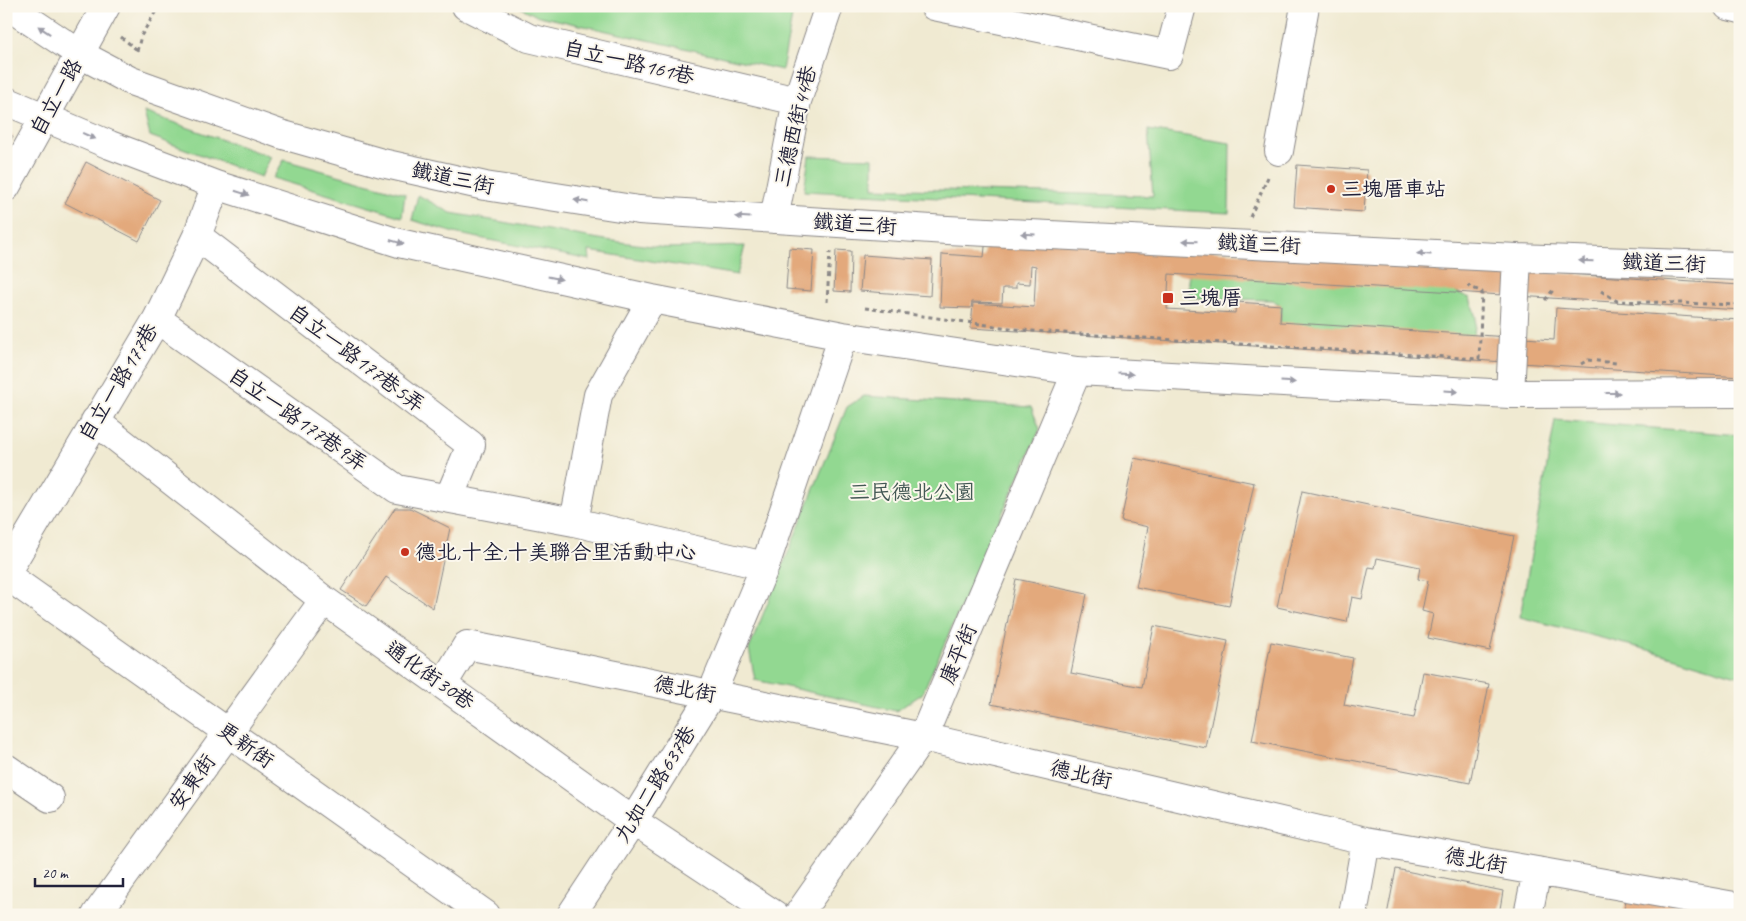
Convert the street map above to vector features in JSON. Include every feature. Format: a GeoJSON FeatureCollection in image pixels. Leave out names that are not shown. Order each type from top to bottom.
{"type":"FeatureCollection","features":[{"type":"Feature","properties":{"kind":"street","name":"鐵道三街"},"geometry":{"type":"LineString","coordinates":[[8,6],[80,54],[138,84],[280,134],[382,163],[485,186],[639,210],[947,230],[1517,258],[1740,266]]}},
{"type":"Feature","properties":{"kind":"street","name":"自立一路"},"geometry":{"type":"LineString","coordinates":[[6,188],[106,6]]}},
{"type":"Feature","properties":{"kind":"street","name":"自立一路161巷"},"geometry":{"type":"LineString","coordinates":[[466,6],[529,38],[797,101]]}},
{"type":"Feature","properties":{"kind":"street","name":"三德西街44巷"},"geometry":{"type":"LineString","coordinates":[[774,219],[797,101],[829,6]]}},
{"type":"Feature","properties":{"kind":"street"},"geometry":{"type":"LineString","coordinates":[[934,6],[1169,55],[1182,6]]}},
{"type":"Feature","properties":{"kind":"street"},"geometry":{"type":"LineString","coordinates":[[1279,151],[1305,6]]}},
{"type":"Feature","properties":{"kind":"street"},"geometry":{"type":"LineString","coordinates":[[1728,6],[1740,9]]}},
{"type":"Feature","properties":{"kind":"street"},"geometry":{"type":"LineString","coordinates":[[6,101],[110,145],[216,185],[399,243],[652,299],[843,336],[1077,371],[1510,394],[1740,393]]}},
{"type":"Feature","properties":{"kind":"street","name":"自立一路177巷"},"geometry":{"type":"LineString","coordinates":[[6,574],[157,319],[197,236],[216,185]]}},
{"type":"Feature","properties":{"kind":"street","name":"自立一路177巷5弄"},"geometry":{"type":"LineString","coordinates":[[197,236],[471,445],[449,498]]}},
{"type":"Feature","properties":{"kind":"street"},"geometry":{"type":"LineString","coordinates":[[1510,394],[1517,258]]}},
{"type":"Feature","properties":{"kind":"street"},"geometry":{"type":"LineString","coordinates":[[574,522],[598,395],[652,299]]}},
{"type":"Feature","properties":{"kind":"street","name":"自立一路177巷9弄"},"geometry":{"type":"LineString","coordinates":[[157,319],[397,489],[574,522],[765,566]]}},
{"type":"Feature","properties":{"kind":"street","name":"九如二路637巷"},"geometry":{"type":"LineString","coordinates":[[571,915],[633,821],[711,695],[765,566],[843,336]]}},
{"type":"Feature","properties":{"kind":"street","name":"康平街"},"geometry":{"type":"LineString","coordinates":[[798,915],[923,737],[1077,371]]}},
{"type":"Feature","properties":{"kind":"street","name":"通化街30巷"},"geometry":{"type":"LineString","coordinates":[[95,421],[324,600],[633,821],[775,915]]}},
{"type":"Feature","properties":{"kind":"street","name":"更新街"},"geometry":{"type":"LineString","coordinates":[[6,574],[486,915]]}},
{"type":"Feature","properties":{"kind":"street","name":"安東街"},"geometry":{"type":"LineString","coordinates":[[96,915],[324,600]]}},
{"type":"Feature","properties":{"kind":"street","name":"德北街"},"geometry":{"type":"LineString","coordinates":[[443,684],[467,645],[923,737],[1366,841],[1740,907]]}},
{"type":"Feature","properties":{"kind":"street"},"geometry":{"type":"LineString","coordinates":[[6,768],[50,798]]}},
{"type":"Feature","properties":{"kind":"street"},"geometry":{"type":"LineString","coordinates":[[1353,915],[1366,841]]}},
{"type":"Feature","properties":{"kind":"street"},"geometry":{"type":"LineString","coordinates":[[1528,915],[1536,871]]}},
{"type":"Feature","properties":{"kind":"path"},"geometry":{"type":"LineString","coordinates":[[1239,243],[1279,151]]}},
{"type":"Feature","properties":{"kind":"path"},"geometry":{"type":"LineString","coordinates":[[831,248],[826,302],[836,304]]}},
{"type":"Feature","properties":{"kind":"path"},"geometry":{"type":"LineString","coordinates":[[855,306],[1031,331],[1479,359],[1482,292],[1465,284]]}},
{"type":"Feature","properties":{"kind":"path"},"geometry":{"type":"LineString","coordinates":[[1593,286],[1617,301],[1740,305]]}},
{"type":"Feature","properties":{"kind":"path"},"geometry":{"type":"LineString","coordinates":[[1543,302],[1554,289],[1562,287]]}},
{"type":"Feature","properties":{"kind":"path"},"geometry":{"type":"LineString","coordinates":[[1576,367],[1588,360],[1626,363]]}},
{"type":"Feature","properties":{"kind":"green space"},"geometry":{"type":"Polygon","coordinates":[[[518,6],[794,6],[782,70],[535,15],[518,6]]]}},
{"type":"Feature","properties":{"kind":"green space"},"geometry":{"type":"Polygon","coordinates":[[[144,112],[271,157],[261,177],[150,136],[144,112]]]}},
{"type":"Feature","properties":{"kind":"green space"},"geometry":{"type":"Polygon","coordinates":[[[1148,130],[1230,143],[1229,213],[804,191],[809,156],[873,158],[873,188],[1153,196],[1148,130]]]}},
{"type":"Feature","properties":{"kind":"green space"},"geometry":{"type":"Polygon","coordinates":[[[284,160],[405,194],[402,217],[273,178],[284,160]]]}},
{"type":"Feature","properties":{"kind":"green space"},"geometry":{"type":"Polygon","coordinates":[[[418,195],[451,213],[605,240],[666,248],[745,246],[737,275],[589,251],[590,260],[454,233],[412,220],[418,195]]]}},
{"type":"Feature","properties":{"kind":"green space"},"geometry":{"type":"Polygon","coordinates":[[[1189,269],[1431,281],[1470,298],[1476,318],[1472,348],[1280,331],[1281,305],[1272,300],[1189,298],[1189,269]]]}},
{"type":"Feature","properties":{"kind":"green space","name":"三民德北公園"},"geometry":{"type":"Polygon","coordinates":[[[864,396],[1031,407],[1040,429],[922,694],[896,711],[755,680],[749,649],[847,407],[864,396]]]}},
{"type":"Feature","properties":{"kind":"green space"},"geometry":{"type":"Polygon","coordinates":[[[1555,420],[1740,435],[1740,677],[1656,652],[1520,617],[1555,420]]]}},
{"type":"Feature","properties":{"kind":"building"},"geometry":{"type":"Polygon","coordinates":[[[6,132],[13,136],[6,149],[6,132]]]}},
{"type":"Feature","properties":{"kind":"building"},"geometry":{"type":"Polygon","coordinates":[[[86,162],[160,200],[139,241],[65,203],[86,162]]]}},
{"type":"Feature","properties":{"kind":"building","name":"三塊厝車站"},"geometry":{"type":"Polygon","coordinates":[[[1297,165],[1367,170],[1364,212],[1294,207],[1297,165]]]}},
{"type":"Feature","properties":{"kind":"building"},"geometry":{"type":"Polygon","coordinates":[[[986,237],[1740,285],[1740,310],[1169,274],[1167,309],[1235,313],[1236,302],[1281,305],[1280,322],[1554,340],[1556,308],[1740,320],[1740,377],[971,328],[973,303],[1034,307],[1036,266],[1031,265],[1030,284],[1016,283],[1016,288],[1003,288],[1002,303],[972,302],[971,308],[940,307],[942,254],[984,257],[986,237]]]}},
{"type":"Feature","properties":{"kind":"building"},"geometry":{"type":"Polygon","coordinates":[[[789,248],[814,250],[811,291],[786,289],[789,248]]]}},
{"type":"Feature","properties":{"kind":"building"},"geometry":{"type":"Polygon","coordinates":[[[836,250],[851,251],[850,292],[834,291],[836,250]]]}},
{"type":"Feature","properties":{"kind":"building"},"geometry":{"type":"Polygon","coordinates":[[[863,255],[932,260],[930,296],[860,291],[863,255]]]}},
{"type":"Feature","properties":{"kind":"building"},"geometry":{"type":"Polygon","coordinates":[[[1134,458],[1254,483],[1229,606],[1136,587],[1148,527],[1121,521],[1134,458]]]}},
{"type":"Feature","properties":{"kind":"building"},"geometry":{"type":"Polygon","coordinates":[[[1302,491],[1514,536],[1490,651],[1428,638],[1433,614],[1422,611],[1428,581],[1418,579],[1420,567],[1377,558],[1375,568],[1369,567],[1362,599],[1352,597],[1347,622],[1277,607],[1302,491]]]}},
{"type":"Feature","properties":{"kind":"building","name":"德北,十全,十美聯合里活動中心"},"geometry":{"type":"Polygon","coordinates":[[[395,508],[410,508],[450,528],[433,608],[386,577],[366,606],[341,590],[395,508]]]}},
{"type":"Feature","properties":{"kind":"building"},"geometry":{"type":"Polygon","coordinates":[[[1016,579],[1087,594],[1071,673],[1142,687],[1154,626],[1228,641],[1206,748],[991,704],[1016,579]]]}},
{"type":"Feature","properties":{"kind":"building"},"geometry":{"type":"Polygon","coordinates":[[[1271,642],[1353,658],[1344,705],[1414,718],[1423,672],[1489,684],[1470,783],[1252,741],[1271,642]]]}},
{"type":"Feature","properties":{"kind":"building"},"geometry":{"type":"Polygon","coordinates":[[[6,777],[16,784],[6,796],[6,777]]]}},
{"type":"Feature","properties":{"kind":"building"},"geometry":{"type":"Polygon","coordinates":[[[1396,869],[1503,891],[1499,915],[1387,915],[1396,869]]]}},
{"type":"Feature","properties":{"kind":"building"},"geometry":{"type":"Polygon","coordinates":[[[1627,895],[1726,915],[1623,915],[1627,895]]]}},
{"type":"Feature","properties":{"kind":"place","name":"三塊厝車站"},"geometry":{"type":"Point","coordinates":[1331,189]}},
{"type":"Feature","properties":{"kind":"place","name":"三塊厝"},"geometry":{"type":"Point","coordinates":[1168,298]}},
{"type":"Feature","properties":{"kind":"place","name":"德北,十全,十美聯合里活動中心"},"geometry":{"type":"Point","coordinates":[405,552]}}]}
